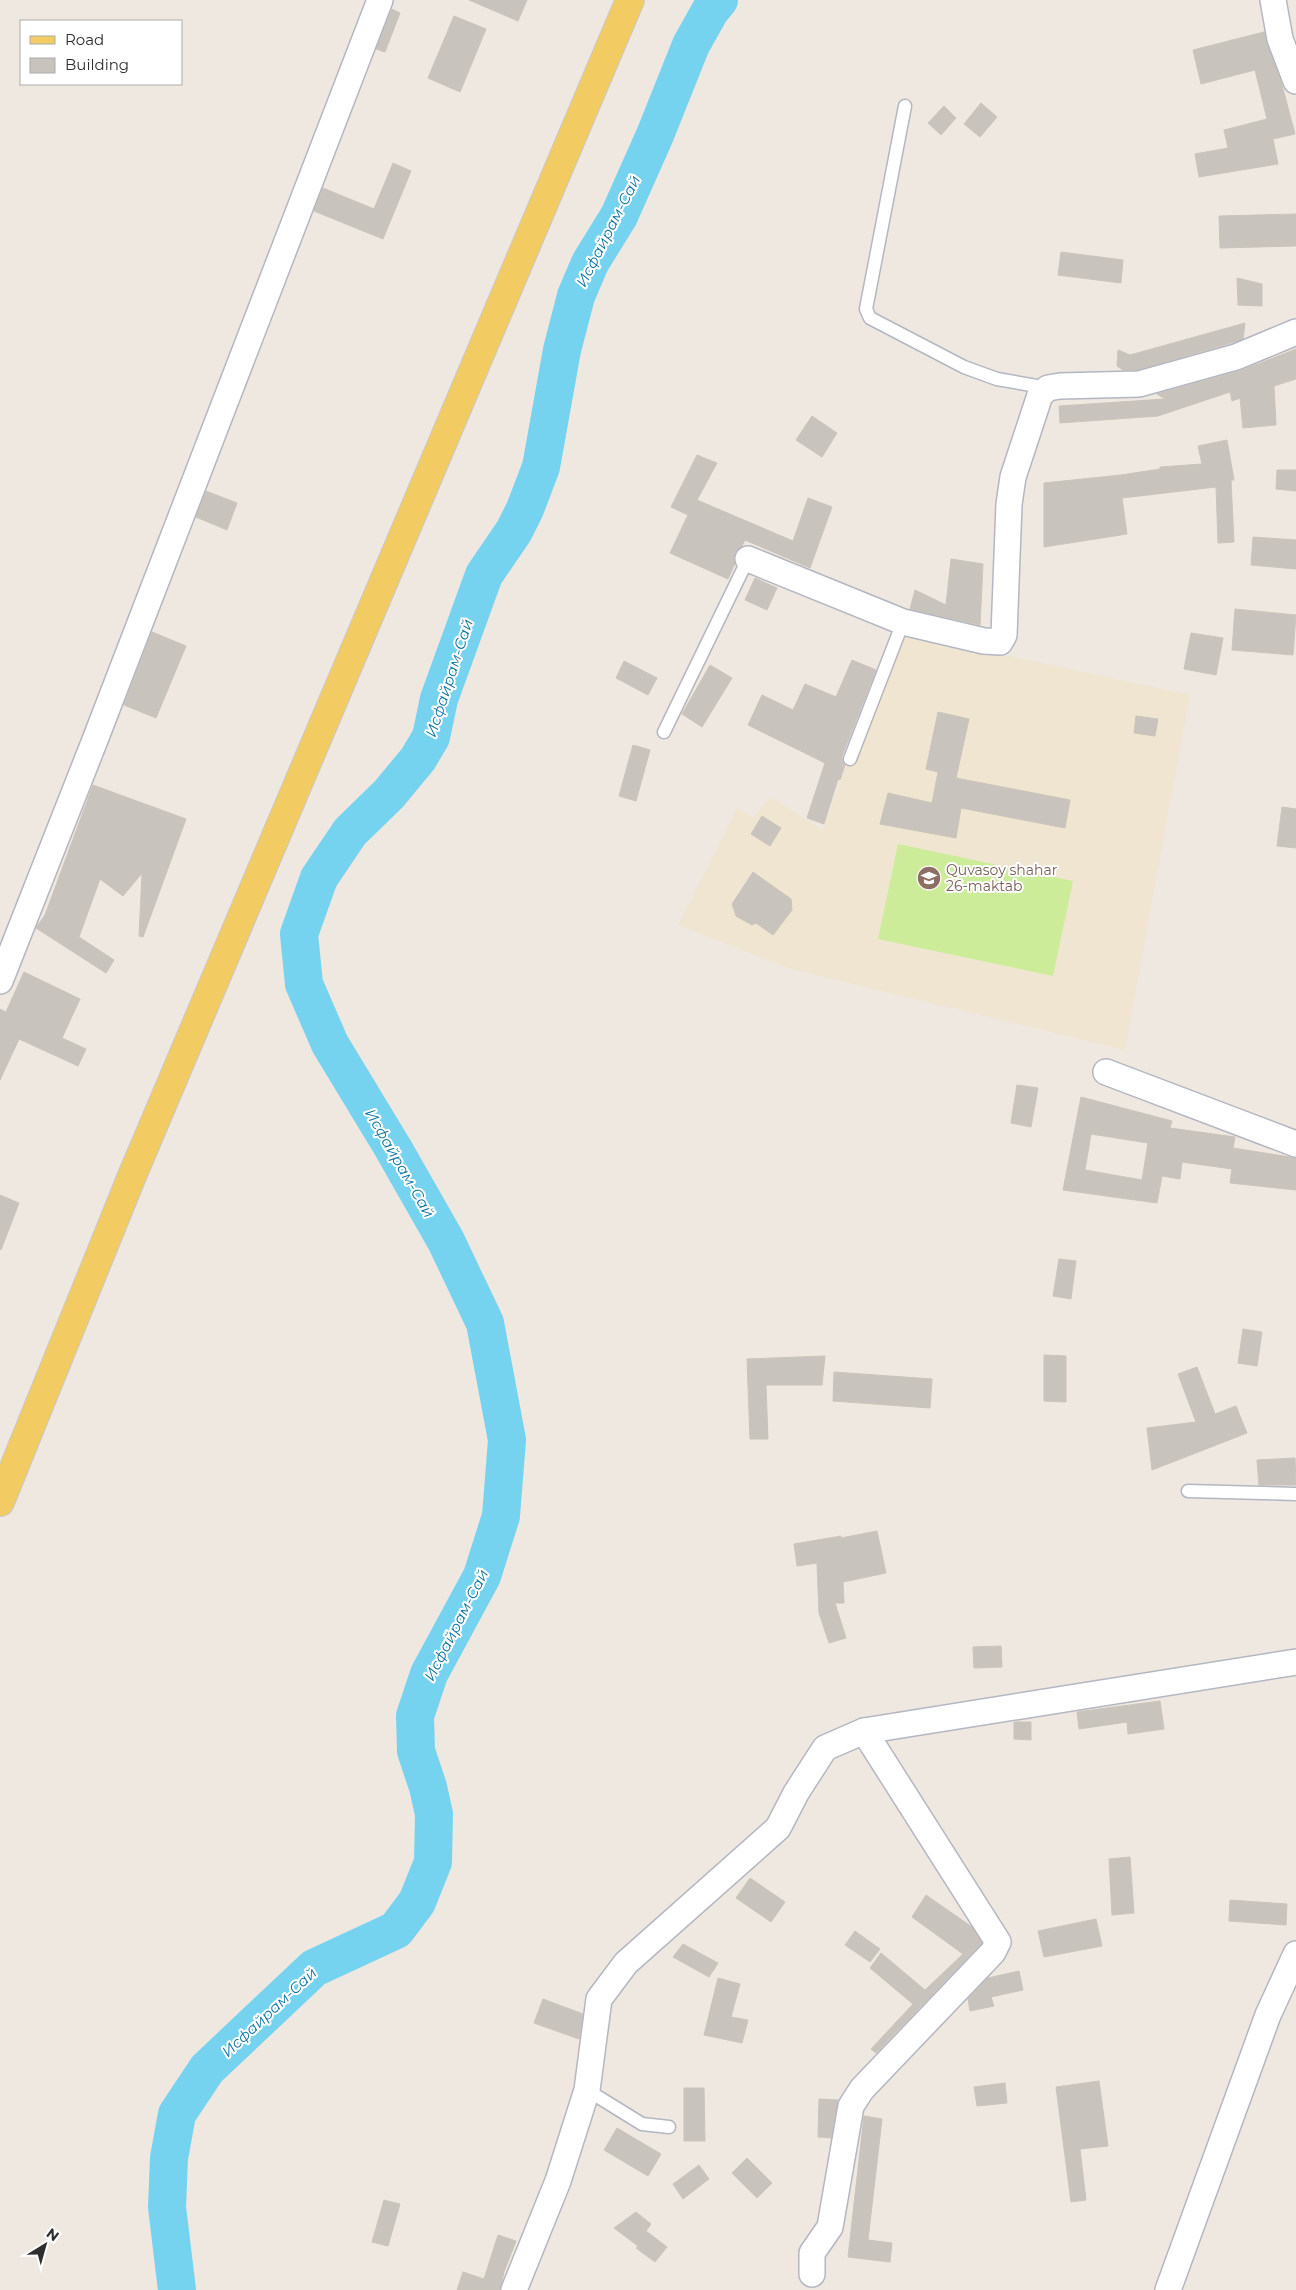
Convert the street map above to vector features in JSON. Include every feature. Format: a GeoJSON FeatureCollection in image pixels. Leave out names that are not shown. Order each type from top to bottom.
{"type":"FeatureCollection","features":[{"type":"Feature","properties":{"kind":"main road"},"geometry":{"type":"LineString","coordinates":[[0,1502],[132,1176],[630,0]]}},
{"type":"Feature","properties":{"kind":"street"},"geometry":{"type":"LineString","coordinates":[[0,981],[95,740],[380,0]]}},
{"type":"Feature","properties":{"kind":"street"},"geometry":{"type":"LineString","coordinates":[[1273,0],[1280,39],[1296,81]]}},
{"type":"Feature","properties":{"kind":"street"},"geometry":{"type":"LineString","coordinates":[[748,559],[903,622],[984,641],[1000,642],[1004,636],[1009,504],[1013,477],[1040,395],[1048,388],[1139,384],[1236,357],[1296,332]]}},
{"type":"Feature","properties":{"kind":"street"},"geometry":{"type":"LineString","coordinates":[[1106,1072],[1296,1144]]}},
{"type":"Feature","properties":{"kind":"street"},"geometry":{"type":"LineString","coordinates":[[514,2290],[558,2181],[587,2090],[599,1999],[626,1963],[778,1828],[796,1793],[825,1748],[864,1731],[1296,1662]]}},
{"type":"Feature","properties":{"kind":"street"},"geometry":{"type":"LineString","coordinates":[[812,2274],[812,2254],[830,2227],[851,2106],[862,2089],[993,1952],[998,1942],[864,1731]]}},
{"type":"Feature","properties":{"kind":"street"},"geometry":{"type":"LineString","coordinates":[[1173,2284],[1268,2015],[1296,1954]]}},
{"type":"Feature","properties":{"kind":"lane"},"geometry":{"type":"LineString","coordinates":[[905,106],[866,309],[870,318],[964,367],[997,379],[1048,388]]}},
{"type":"Feature","properties":{"kind":"lane"},"geometry":{"type":"LineString","coordinates":[[664,732],[748,559]]}},
{"type":"Feature","properties":{"kind":"lane"},"geometry":{"type":"LineString","coordinates":[[850,759],[903,622]]}},
{"type":"Feature","properties":{"kind":"lane"},"geometry":{"type":"LineString","coordinates":[[1188,1491],[1296,1494]]}},
{"type":"Feature","properties":{"kind":"lane"},"geometry":{"type":"LineString","coordinates":[[587,2090],[642,2124],[669,2127]]}},
{"type":"Feature","properties":{"kind":"shaded area","name":"Quvasoy shahar 26-maktab"},"geometry":{"type":"Polygon","coordinates":[[[912,635],[1190,695],[1125,1050],[791,969],[678,925],[737,808],[753,817],[771,797],[823,830],[889,646],[912,635]]]}},
{"type":"Feature","properties":{"kind":"green space"},"geometry":{"type":"Polygon","coordinates":[[[898,844],[1073,881],[1053,976],[878,939],[898,844]]]}},
{"type":"Feature","properties":{"kind":"building"},"geometry":{"type":"Polygon","coordinates":[[[469,0],[527,0],[518,21],[469,0]]]}},
{"type":"Feature","properties":{"kind":"building"},"geometry":{"type":"Polygon","coordinates":[[[392,9],[400,13],[385,52],[376,49],[392,9]]]}},
{"type":"Feature","properties":{"kind":"building"},"geometry":{"type":"Polygon","coordinates":[[[454,16],[486,29],[460,92],[428,78],[454,16]]]}},
{"type":"Feature","properties":{"kind":"building"},"geometry":{"type":"Polygon","coordinates":[[[1264,32],[1282,85],[1295,134],[1273,139],[1278,164],[1199,177],[1195,154],[1228,148],[1224,130],[1267,119],[1255,70],[1201,84],[1193,50],[1264,32]]]}},
{"type":"Feature","properties":{"kind":"building"},"geometry":{"type":"Polygon","coordinates":[[[981,103],[997,117],[980,137],[964,124],[981,103]]]}},
{"type":"Feature","properties":{"kind":"building"},"geometry":{"type":"Polygon","coordinates":[[[944,106],[956,118],[941,135],[928,123],[944,106]]]}},
{"type":"Feature","properties":{"kind":"building"},"geometry":{"type":"Polygon","coordinates":[[[393,163],[411,171],[383,239],[314,211],[323,188],[374,209],[393,163]]]}},
{"type":"Feature","properties":{"kind":"building"},"geometry":{"type":"Polygon","coordinates":[[[1296,214],[1296,246],[1220,248],[1219,216],[1296,214]]]}},
{"type":"Feature","properties":{"kind":"building"},"geometry":{"type":"Polygon","coordinates":[[[1061,252],[1123,260],[1121,283],[1058,275],[1061,252]]]}},
{"type":"Feature","properties":{"kind":"building"},"geometry":{"type":"Polygon","coordinates":[[[1237,278],[1262,284],[1262,306],[1238,305],[1237,278]]]}},
{"type":"Feature","properties":{"kind":"building"},"geometry":{"type":"Polygon","coordinates":[[[1245,323],[1243,339],[1137,370],[1123,370],[1117,366],[1118,350],[1130,355],[1245,323]]]}},
{"type":"Feature","properties":{"kind":"building"},"geometry":{"type":"Polygon","coordinates":[[[1296,349],[1296,379],[1274,386],[1276,425],[1243,428],[1240,398],[1232,401],[1230,392],[1158,416],[1060,423],[1059,406],[1165,399],[1157,394],[1240,371],[1296,349]]]}},
{"type":"Feature","properties":{"kind":"building"},"geometry":{"type":"Polygon","coordinates":[[[812,416],[837,433],[822,457],[796,440],[812,416]]]}},
{"type":"Feature","properties":{"kind":"building"},"geometry":{"type":"Polygon","coordinates":[[[1227,440],[1234,480],[1231,480],[1234,542],[1218,543],[1216,487],[1122,498],[1127,534],[1044,547],[1044,483],[1121,475],[1160,469],[1160,467],[1202,464],[1198,446],[1227,440]]]}},
{"type":"Feature","properties":{"kind":"building"},"geometry":{"type":"Polygon","coordinates":[[[697,455],[717,463],[697,500],[793,541],[808,498],[832,507],[810,568],[745,540],[735,553],[735,563],[728,579],[670,553],[688,515],[671,507],[697,455]]]}},
{"type":"Feature","properties":{"kind":"building"},"geometry":{"type":"Polygon","coordinates":[[[1277,470],[1296,470],[1296,491],[1276,489],[1277,470]]]}},
{"type":"Feature","properties":{"kind":"building"},"geometry":{"type":"Polygon","coordinates":[[[206,491],[237,503],[227,530],[196,517],[206,491]]]}},
{"type":"Feature","properties":{"kind":"building"},"geometry":{"type":"Polygon","coordinates":[[[1253,537],[1296,540],[1296,569],[1251,565],[1253,537]]]}},
{"type":"Feature","properties":{"kind":"building"},"geometry":{"type":"Polygon","coordinates":[[[951,559],[983,564],[980,625],[910,609],[915,590],[946,605],[951,559]]]}},
{"type":"Feature","properties":{"kind":"building"},"geometry":{"type":"Polygon","coordinates":[[[755,578],[777,588],[767,610],[745,600],[755,578]]]}},
{"type":"Feature","properties":{"kind":"building"},"geometry":{"type":"Polygon","coordinates":[[[1235,609],[1296,615],[1293,655],[1232,650],[1235,609]]]}},
{"type":"Feature","properties":{"kind":"building"},"geometry":{"type":"Polygon","coordinates":[[[152,632],[186,646],[156,718],[124,705],[152,632]]]}},
{"type":"Feature","properties":{"kind":"building"},"geometry":{"type":"Polygon","coordinates":[[[1191,633],[1223,638],[1216,675],[1184,669],[1191,633]]]}},
{"type":"Feature","properties":{"kind":"building"},"geometry":{"type":"Polygon","coordinates":[[[852,660],[876,670],[842,756],[842,761],[845,765],[840,780],[838,779],[824,824],[807,818],[825,763],[748,725],[762,695],[793,710],[805,684],[836,697],[852,660]]]}},
{"type":"Feature","properties":{"kind":"building"},"geometry":{"type":"Polygon","coordinates":[[[624,661],[657,678],[648,695],[616,678],[624,661]]]}},
{"type":"Feature","properties":{"kind":"building"},"geometry":{"type":"Polygon","coordinates":[[[710,665],[732,678],[702,727],[682,714],[710,665]]]}},
{"type":"Feature","properties":{"kind":"building"},"geometry":{"type":"Polygon","coordinates":[[[938,712],[969,719],[956,778],[1070,800],[1065,828],[961,808],[956,838],[880,824],[888,793],[932,803],[938,772],[926,769],[938,712]]]}},
{"type":"Feature","properties":{"kind":"building"},"geometry":{"type":"Polygon","coordinates":[[[1136,716],[1158,719],[1155,736],[1134,733],[1136,716]]]}},
{"type":"Feature","properties":{"kind":"building"},"geometry":{"type":"Polygon","coordinates":[[[633,745],[650,750],[636,801],[619,796],[633,745]]]}},
{"type":"Feature","properties":{"kind":"building"},"geometry":{"type":"Polygon","coordinates":[[[93,785],[186,819],[143,937],[139,936],[142,873],[123,896],[100,879],[79,937],[114,960],[106,973],[36,928],[45,915],[93,785]]]}},
{"type":"Feature","properties":{"kind":"building"},"geometry":{"type":"Polygon","coordinates":[[[1282,807],[1296,809],[1296,848],[1277,846],[1282,807]]]}},
{"type":"Feature","properties":{"kind":"building"},"geometry":{"type":"Polygon","coordinates":[[[762,816],[781,828],[770,846],[751,834],[762,816]]]}},
{"type":"Feature","properties":{"kind":"building"},"geometry":{"type":"Polygon","coordinates":[[[753,872],[791,899],[792,910],[773,935],[756,923],[752,925],[736,916],[732,904],[753,872]]]}},
{"type":"Feature","properties":{"kind":"building"},"geometry":{"type":"Polygon","coordinates":[[[24,972],[80,999],[62,1038],[86,1049],[78,1066],[19,1039],[0,1080],[0,1009],[6,1012],[24,972]]]}},
{"type":"Feature","properties":{"kind":"building"},"geometry":{"type":"Polygon","coordinates":[[[1017,1085],[1038,1088],[1031,1127],[1011,1123],[1017,1085]]]}},
{"type":"Feature","properties":{"kind":"building"},"geometry":{"type":"Polygon","coordinates":[[[1081,1097],[1172,1121],[1170,1128],[1235,1137],[1233,1148],[1296,1158],[1296,1190],[1230,1183],[1232,1169],[1182,1162],[1180,1179],[1162,1176],[1157,1203],[1063,1190],[1081,1097]],[[1091,1134],[1085,1170],[1142,1180],[1148,1143],[1091,1134]]]}},
{"type":"Feature","properties":{"kind":"building"},"geometry":{"type":"Polygon","coordinates":[[[0,1195],[19,1203],[1,1250],[0,1249],[0,1195]]]}},
{"type":"Feature","properties":{"kind":"building"},"geometry":{"type":"Polygon","coordinates":[[[1059,1259],[1076,1261],[1071,1299],[1053,1296],[1059,1259]]]}},
{"type":"Feature","properties":{"kind":"building"},"geometry":{"type":"Polygon","coordinates":[[[1243,1329],[1262,1332],[1257,1366],[1238,1363],[1243,1329]]]}},
{"type":"Feature","properties":{"kind":"building"},"geometry":{"type":"Polygon","coordinates":[[[1044,1355],[1066,1356],[1066,1402],[1044,1401],[1044,1355]]]}},
{"type":"Feature","properties":{"kind":"building"},"geometry":{"type":"Polygon","coordinates":[[[825,1356],[822,1385],[766,1385],[768,1439],[750,1439],[747,1359],[825,1356]]]}},
{"type":"Feature","properties":{"kind":"building"},"geometry":{"type":"Polygon","coordinates":[[[1197,1367],[1215,1414],[1236,1406],[1247,1433],[1152,1470],[1147,1428],[1196,1422],[1178,1374],[1197,1367]]]}},
{"type":"Feature","properties":{"kind":"building"},"geometry":{"type":"Polygon","coordinates":[[[834,1372],[932,1379],[930,1408],[833,1401],[834,1372]]]}},
{"type":"Feature","properties":{"kind":"building"},"geometry":{"type":"Polygon","coordinates":[[[1295,1458],[1296,1485],[1259,1485],[1257,1460],[1295,1458]]]}},
{"type":"Feature","properties":{"kind":"building"},"geometry":{"type":"Polygon","coordinates":[[[877,1531],[886,1573],[843,1582],[844,1603],[835,1603],[846,1638],[829,1643],[819,1613],[817,1563],[797,1566],[794,1544],[877,1531]]]}},
{"type":"Feature","properties":{"kind":"building"},"geometry":{"type":"Polygon","coordinates":[[[1001,1646],[1002,1667],[974,1668],[973,1647],[1001,1646]]]}},
{"type":"Feature","properties":{"kind":"building"},"geometry":{"type":"Polygon","coordinates":[[[1160,1701],[1164,1729],[1128,1734],[1127,1722],[1079,1729],[1077,1712],[1160,1701]]]}},
{"type":"Feature","properties":{"kind":"building"},"geometry":{"type":"Polygon","coordinates":[[[1014,1722],[1031,1722],[1031,1740],[1014,1739],[1014,1722]]]}},
{"type":"Feature","properties":{"kind":"building"},"geometry":{"type":"Polygon","coordinates":[[[1130,1857],[1134,1913],[1112,1915],[1109,1859],[1130,1857]]]}},
{"type":"Feature","properties":{"kind":"building"},"geometry":{"type":"Polygon","coordinates":[[[750,1878],[785,1902],[771,1922],[736,1898],[750,1878]]]}},
{"type":"Feature","properties":{"kind":"building"},"geometry":{"type":"Polygon","coordinates":[[[926,1895],[972,1927],[982,1943],[876,2053],[871,2049],[913,2004],[870,1968],[881,1953],[925,1990],[963,1954],[912,1917],[926,1895]]]}},
{"type":"Feature","properties":{"kind":"building"},"geometry":{"type":"Polygon","coordinates":[[[1230,1900],[1287,1904],[1286,1925],[1229,1921],[1230,1900]]]}},
{"type":"Feature","properties":{"kind":"building"},"geometry":{"type":"Polygon","coordinates":[[[1096,1919],[1102,1946],[1044,1957],[1038,1931],[1096,1919]]]}},
{"type":"Feature","properties":{"kind":"building"},"geometry":{"type":"Polygon","coordinates":[[[855,1931],[880,1949],[870,1962],[845,1945],[855,1931]]]}},
{"type":"Feature","properties":{"kind":"building"},"geometry":{"type":"Polygon","coordinates":[[[683,1944],[718,1963],[709,1977],[673,1957],[683,1944]]]}},
{"type":"Feature","properties":{"kind":"building"},"geometry":{"type":"Polygon","coordinates":[[[1019,1971],[1023,1990],[991,1997],[994,2006],[970,2011],[968,1999],[988,1978],[1019,1971]]]}},
{"type":"Feature","properties":{"kind":"building"},"geometry":{"type":"Polygon","coordinates":[[[718,1978],[740,1984],[731,2017],[748,2020],[742,2043],[704,2035],[718,1978]]]}},
{"type":"Feature","properties":{"kind":"building"},"geometry":{"type":"Polygon","coordinates":[[[543,1999],[583,2014],[579,2039],[534,2023],[543,1999]]]}},
{"type":"Feature","properties":{"kind":"building"},"geometry":{"type":"Polygon","coordinates":[[[1099,2081],[1108,2146],[1080,2149],[1086,2200],[1071,2202],[1056,2087],[1099,2081]]]}},
{"type":"Feature","properties":{"kind":"building"},"geometry":{"type":"Polygon","coordinates":[[[1005,2083],[1007,2103],[977,2106],[974,2087],[1005,2083]]]}},
{"type":"Feature","properties":{"kind":"building"},"geometry":{"type":"Polygon","coordinates":[[[684,2088],[704,2088],[705,2141],[684,2141],[684,2088]]]}},
{"type":"Feature","properties":{"kind":"building"},"geometry":{"type":"Polygon","coordinates":[[[819,2099],[838,2100],[831,2138],[818,2137],[819,2099]]]}},
{"type":"Feature","properties":{"kind":"building"},"geometry":{"type":"Polygon","coordinates":[[[864,2116],[882,2119],[868,2240],[892,2243],[890,2262],[848,2257],[864,2116]]]}},
{"type":"Feature","properties":{"kind":"building"},"geometry":{"type":"Polygon","coordinates":[[[617,2128],[661,2154],[648,2176],[604,2150],[617,2128]]]}},
{"type":"Feature","properties":{"kind":"building"},"geometry":{"type":"Polygon","coordinates":[[[747,2158],[772,2183],[757,2198],[732,2173],[747,2158]]]}},
{"type":"Feature","properties":{"kind":"building"},"geometry":{"type":"Polygon","coordinates":[[[699,2165],[709,2179],[683,2199],[673,2184],[699,2165]]]}},
{"type":"Feature","properties":{"kind":"building"},"geometry":{"type":"Polygon","coordinates":[[[384,2200],[400,2204],[388,2246],[372,2242],[384,2200]]]}},
{"type":"Feature","properties":{"kind":"building"},"geometry":{"type":"Polygon","coordinates":[[[636,2212],[651,2224],[646,2231],[667,2247],[655,2262],[614,2228],[636,2212]]]}},
{"type":"Feature","properties":{"kind":"building"},"geometry":{"type":"Polygon","coordinates":[[[498,2235],[516,2241],[504,2272],[500,2290],[457,2290],[463,2272],[484,2279],[498,2235]]]}},
{"type":"Feature","properties":{"kind":"waterway","name":"Исфайрам-Сай"},"geometry":{"type":"LineString","coordinates":[[177,2290],[167,2207],[169,2158],[177,2114],[207,2069],[314,1968],[396,1930],[417,1902],[433,1862],[434,1814],[428,1787],[416,1751],[415,1716],[429,1674],[482,1576],[501,1516],[507,1440],[485,1323],[446,1241],[393,1148],[330,1044],[304,984],[299,934],[319,878],[350,832],[389,794],[418,759],[431,737],[439,699],[484,575],[514,531],[525,509],[541,467],[562,350],[576,296],[590,263],[619,216],[655,135],[691,45],[710,11],[719,0]]}},
{"type":"Feature","properties":{"kind":"place","name":"Quvasoy shahar 26-maktab"},"geometry":{"type":"Point","coordinates":[929,878]}}]}
